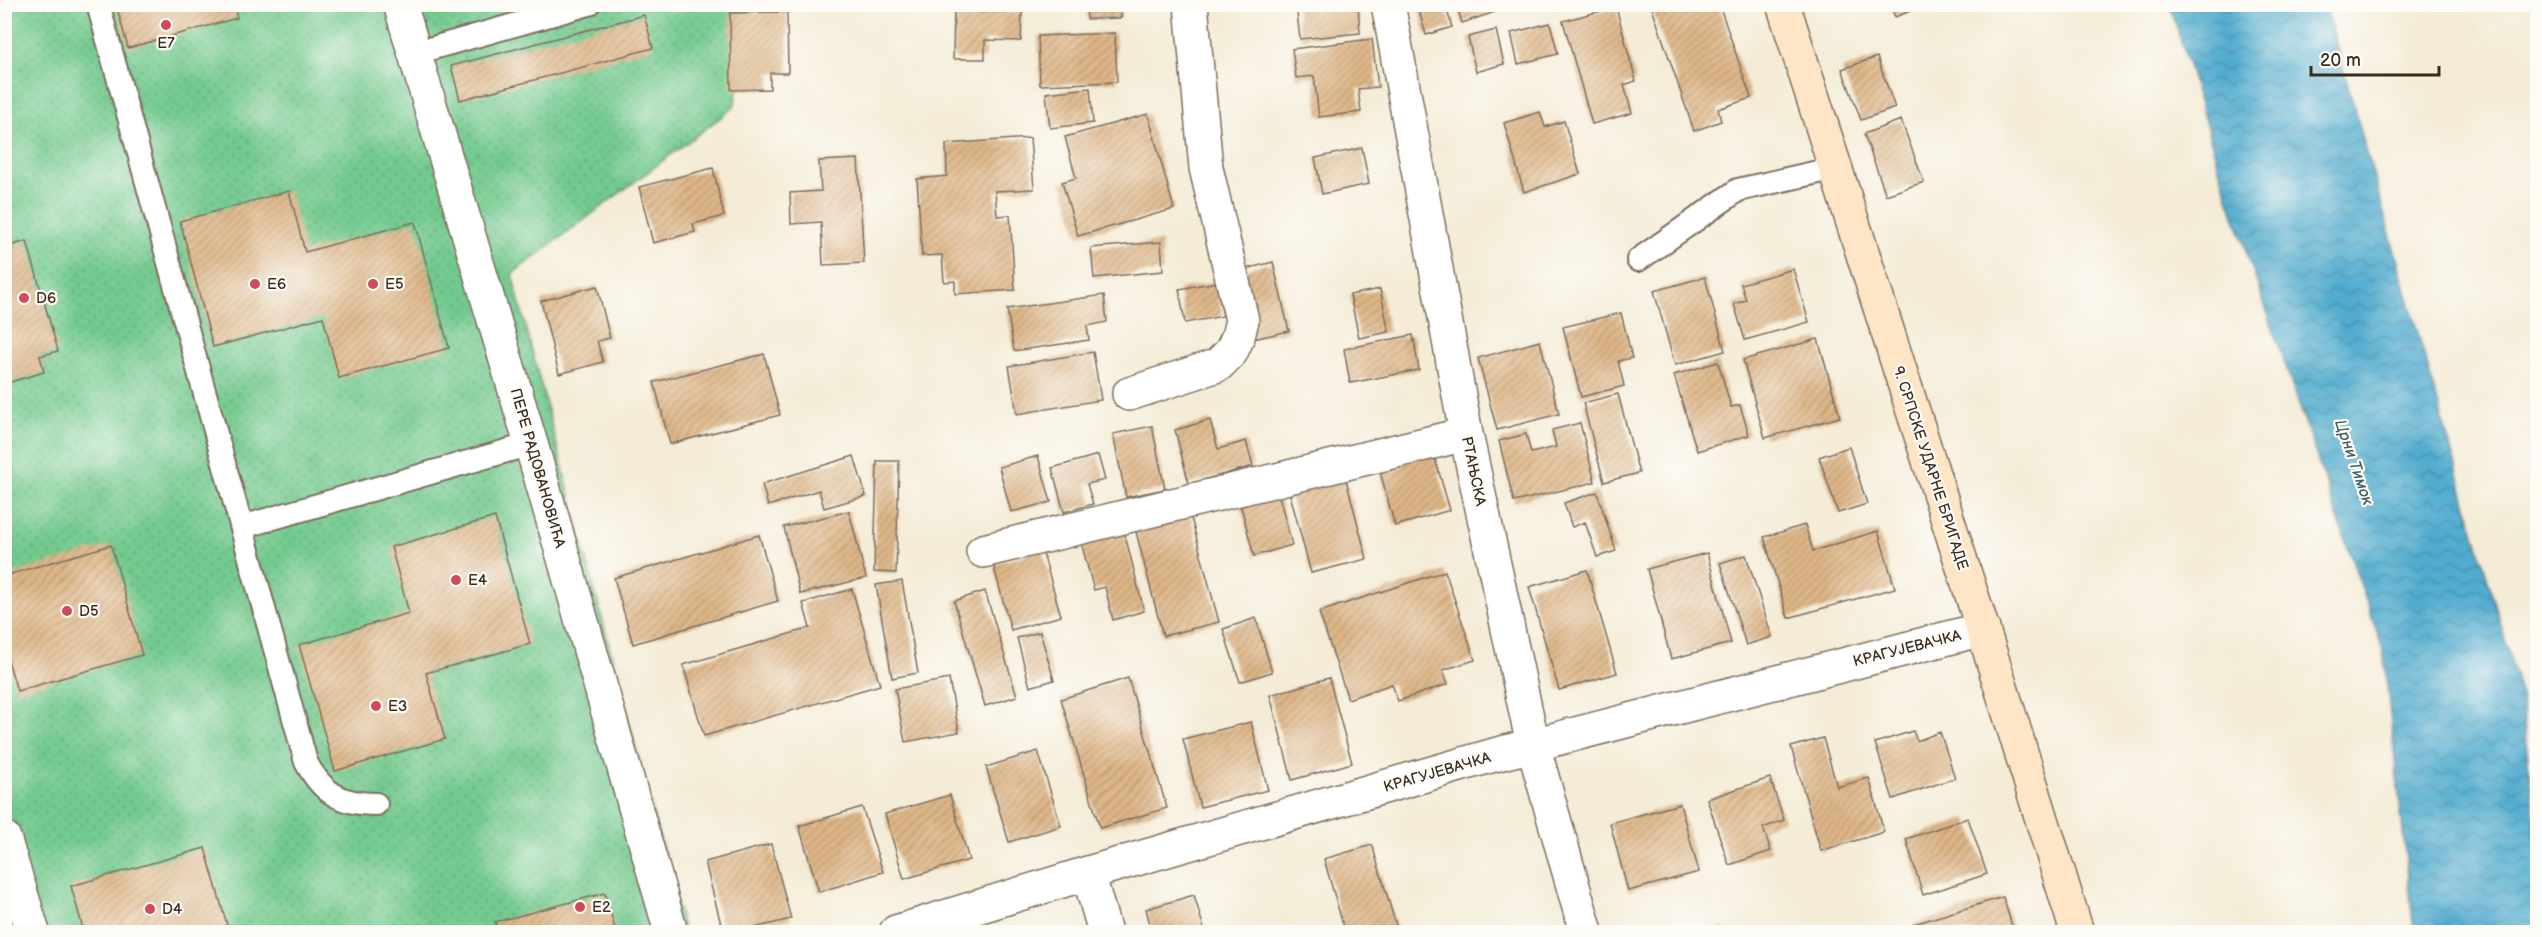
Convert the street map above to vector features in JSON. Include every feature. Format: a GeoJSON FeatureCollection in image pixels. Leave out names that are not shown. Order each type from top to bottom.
{"type":"FeatureCollection","features":[{"type":"Feature","properties":{"kind":"street","name":"ПЕРЕ РАДОВАНОВИЋА"},"geometry":{"type":"LineString","coordinates":[[400,4],[531,444],[671,933]]}},
{"type":"Feature","properties":{"kind":"street"},"geometry":{"type":"LineString","coordinates":[[1129,394],[1218,365],[1231,352],[1242,320],[1206,168],[1191,4]]}},
{"type":"Feature","properties":{"kind":"street","name":"РТАЊСКА"},"geometry":{"type":"LineString","coordinates":[[1388,4],[1466,434],[1533,746],[1586,933]]}},
{"type":"Feature","properties":{"kind":"street","name":"9. СРПСКЕ УДАРНЕ БРИГАДЕ"},"geometry":{"type":"LineString","coordinates":[[1783,4],[1983,628],[2077,933]]}},
{"type":"Feature","properties":{"kind":"street"},"geometry":{"type":"LineString","coordinates":[[983,551],[1466,434]]}},
{"type":"Feature","properties":{"kind":"street","name":"КРАГУЈЕВАЧКА"},"geometry":{"type":"LineString","coordinates":[[896,933],[1088,873],[1533,746],[1983,628]]}},
{"type":"Feature","properties":{"kind":"street"},"geometry":{"type":"LineString","coordinates":[[4,838],[33,933]]}},
{"type":"Feature","properties":{"kind":"street"},"geometry":{"type":"LineString","coordinates":[[1088,873],[1105,933]]}},
{"type":"Feature","properties":{"kind":"lane"},"geometry":{"type":"LineString","coordinates":[[98,4],[306,762],[315,781],[330,793],[352,802],[376,804]]}},
{"type":"Feature","properties":{"kind":"lane"},"geometry":{"type":"LineString","coordinates":[[415,53],[589,4]]}},
{"type":"Feature","properties":{"kind":"lane"},"geometry":{"type":"LineString","coordinates":[[1638,260],[1738,190],[1836,168]]}},
{"type":"Feature","properties":{"kind":"lane"},"geometry":{"type":"LineString","coordinates":[[242,527],[531,444]]}},
{"type":"Feature","properties":{"kind":"green space"},"geometry":{"type":"Polygon","coordinates":[[[5,5],[754,5],[734,107],[512,274],[684,932],[5,932],[5,5]]]}},
{"type":"Feature","properties":{"kind":"water","name":"Црни Тимок"},"geometry":{"type":"Polygon","coordinates":[[[2170,5],[2325,5],[2521,696],[2537,842],[2537,932],[2414,932],[2383,650],[2228,198],[2170,5]]]}},
{"type":"Feature","properties":{"kind":"building","name":"E7"},"geometry":{"type":"Polygon","coordinates":[[[116,4],[234,4],[237,18],[128,48],[116,4]]]}},
{"type":"Feature","properties":{"kind":"building"},"geometry":{"type":"Polygon","coordinates":[[[437,4],[462,4],[462,5],[439,12],[437,4]]]}},
{"type":"Feature","properties":{"kind":"building"},"geometry":{"type":"Polygon","coordinates":[[[1086,4],[1121,4],[1121,18],[1087,19],[1086,4]]]}},
{"type":"Feature","properties":{"kind":"building"},"geometry":{"type":"Polygon","coordinates":[[[1296,4],[1358,4],[1360,33],[1300,39],[1296,4]]]}},
{"type":"Feature","properties":{"kind":"building"},"geometry":{"type":"Polygon","coordinates":[[[1417,4],[1445,4],[1452,27],[1426,35],[1417,4]]]}},
{"type":"Feature","properties":{"kind":"building"},"geometry":{"type":"Polygon","coordinates":[[[1456,4],[1513,4],[1513,6],[1462,23],[1456,4]]]}},
{"type":"Feature","properties":{"kind":"building"},"geometry":{"type":"Polygon","coordinates":[[[1553,4],[1567,4],[1567,5],[1554,9],[1553,4]]]}},
{"type":"Feature","properties":{"kind":"building"},"geometry":{"type":"Polygon","coordinates":[[[1661,4],[1719,4],[1751,98],[1718,109],[1721,121],[1694,131],[1652,8],[1661,4]]]}},
{"type":"Feature","properties":{"kind":"building"},"geometry":{"type":"Polygon","coordinates":[[[1890,4],[1926,4],[1926,5],[1895,17],[1890,4]]]}},
{"type":"Feature","properties":{"kind":"building"},"geometry":{"type":"Polygon","coordinates":[[[1616,7],[1636,81],[1624,85],[1632,113],[1592,124],[1563,21],[1616,7]]]}},
{"type":"Feature","properties":{"kind":"building"},"geometry":{"type":"Polygon","coordinates":[[[954,11],[1022,12],[1021,41],[985,40],[985,59],[953,59],[954,11]]]}},
{"type":"Feature","properties":{"kind":"building"},"geometry":{"type":"Polygon","coordinates":[[[787,12],[788,73],[770,73],[770,89],[731,90],[730,13],[787,12]]]}},
{"type":"Feature","properties":{"kind":"building"},"geometry":{"type":"Polygon","coordinates":[[[644,15],[653,48],[460,100],[451,66],[644,15]]]}},
{"type":"Feature","properties":{"kind":"building"},"geometry":{"type":"Polygon","coordinates":[[[1550,23],[1558,54],[1518,64],[1511,33],[1550,23]]]}},
{"type":"Feature","properties":{"kind":"building"},"geometry":{"type":"Polygon","coordinates":[[[1496,30],[1504,64],[1476,72],[1468,37],[1496,30]]]}},
{"type":"Feature","properties":{"kind":"building"},"geometry":{"type":"Polygon","coordinates":[[[1115,33],[1117,82],[1040,85],[1038,36],[1115,33]]]}},
{"type":"Feature","properties":{"kind":"building"},"geometry":{"type":"Polygon","coordinates":[[[1372,39],[1378,87],[1358,89],[1361,112],[1319,117],[1314,76],[1296,78],[1292,49],[1372,39]]]}},
{"type":"Feature","properties":{"kind":"building"},"geometry":{"type":"Polygon","coordinates":[[[1877,57],[1895,108],[1861,120],[1842,69],[1877,57]]]}},
{"type":"Feature","properties":{"kind":"building"},"geometry":{"type":"Polygon","coordinates":[[[1090,88],[1093,123],[1050,128],[1046,93],[1090,88]]]}},
{"type":"Feature","properties":{"kind":"building"},"geometry":{"type":"Polygon","coordinates":[[[1540,112],[1545,127],[1564,121],[1580,174],[1524,192],[1504,123],[1540,112]]]}},
{"type":"Feature","properties":{"kind":"building"},"geometry":{"type":"Polygon","coordinates":[[[1148,114],[1174,209],[1078,236],[1062,182],[1076,178],[1065,137],[1148,114]]]}},
{"type":"Feature","properties":{"kind":"building"},"geometry":{"type":"Polygon","coordinates":[[[1901,120],[1924,182],[1886,195],[1864,134],[1901,120]]]}},
{"type":"Feature","properties":{"kind":"building"},"geometry":{"type":"Polygon","coordinates":[[[1030,138],[1034,189],[995,191],[997,216],[1010,215],[1015,290],[955,294],[955,281],[944,282],[942,255],[922,256],[917,179],[947,176],[946,144],[1030,138]]]}},
{"type":"Feature","properties":{"kind":"building"},"geometry":{"type":"Polygon","coordinates":[[[1362,148],[1369,184],[1322,194],[1315,158],[1362,148]]]}},
{"type":"Feature","properties":{"kind":"building"},"geometry":{"type":"Polygon","coordinates":[[[858,159],[864,263],[823,265],[821,222],[791,224],[790,193],[821,191],[819,161],[858,159]]]}},
{"type":"Feature","properties":{"kind":"building"},"geometry":{"type":"Polygon","coordinates":[[[713,168],[724,216],[693,224],[695,232],[653,243],[639,187],[713,168]]]}},
{"type":"Feature","properties":{"kind":"building"},"geometry":{"type":"Polygon","coordinates":[[[289,191],[305,252],[415,222],[449,348],[339,378],[323,317],[213,347],[180,221],[289,191]]]}},
{"type":"Feature","properties":{"kind":"building","name":"D6"},"geometry":{"type":"Polygon","coordinates":[[[4,234],[9,246],[27,241],[58,351],[40,356],[44,372],[4,384],[4,234]]]}},
{"type":"Feature","properties":{"kind":"building"},"geometry":{"type":"Polygon","coordinates":[[[1161,242],[1163,271],[1094,278],[1091,248],[1161,242]]]}},
{"type":"Feature","properties":{"kind":"building"},"geometry":{"type":"Polygon","coordinates":[[[1273,262],[1289,331],[1253,339],[1238,271],[1273,262]]]}},
{"type":"Feature","properties":{"kind":"building"},"geometry":{"type":"Polygon","coordinates":[[[1793,269],[1809,322],[1745,340],[1734,304],[1746,300],[1741,284],[1793,269]]]}},
{"type":"Feature","properties":{"kind":"building"},"geometry":{"type":"Polygon","coordinates":[[[1705,277],[1725,351],[1675,365],[1654,291],[1705,277]]]}},
{"type":"Feature","properties":{"kind":"building"},"geometry":{"type":"Polygon","coordinates":[[[1216,282],[1223,316],[1185,323],[1179,289],[1216,282]]]}},
{"type":"Feature","properties":{"kind":"building"},"geometry":{"type":"Polygon","coordinates":[[[597,286],[610,338],[597,341],[603,362],[559,374],[541,301],[597,286]]]}},
{"type":"Feature","properties":{"kind":"building"},"geometry":{"type":"Polygon","coordinates":[[[1380,289],[1389,332],[1359,338],[1350,295],[1380,289]]]}},
{"type":"Feature","properties":{"kind":"building"},"geometry":{"type":"Polygon","coordinates":[[[1104,295],[1107,322],[1087,326],[1089,340],[1014,351],[1007,309],[1104,295]]]}},
{"type":"Feature","properties":{"kind":"building"},"geometry":{"type":"Polygon","coordinates":[[[1621,313],[1632,358],[1618,361],[1624,386],[1581,397],[1563,327],[1621,313]]]}},
{"type":"Feature","properties":{"kind":"building"},"geometry":{"type":"Polygon","coordinates":[[[1413,335],[1419,370],[1350,383],[1344,349],[1413,335]]]}},
{"type":"Feature","properties":{"kind":"building"},"geometry":{"type":"Polygon","coordinates":[[[1818,339],[1840,417],[1765,438],[1743,360],[1818,339]]]}},
{"type":"Feature","properties":{"kind":"building"},"geometry":{"type":"Polygon","coordinates":[[[1540,341],[1559,414],[1497,430],[1478,358],[1540,341]]]}},
{"type":"Feature","properties":{"kind":"building"},"geometry":{"type":"Polygon","coordinates":[[[1093,352],[1101,400],[1017,414],[1009,366],[1093,352]]]}},
{"type":"Feature","properties":{"kind":"building"},"geometry":{"type":"Polygon","coordinates":[[[764,354],[780,415],[670,444],[654,382],[764,354]]]}},
{"type":"Feature","properties":{"kind":"building"},"geometry":{"type":"Polygon","coordinates":[[[1718,362],[1731,407],[1740,405],[1749,435],[1697,451],[1674,375],[1718,362]]]}},
{"type":"Feature","properties":{"kind":"building"},"geometry":{"type":"Polygon","coordinates":[[[1618,394],[1639,473],[1604,482],[1583,403],[1618,394]]]}},
{"type":"Feature","properties":{"kind":"building"},"geometry":{"type":"Polygon","coordinates":[[[1210,420],[1218,449],[1246,441],[1253,466],[1189,484],[1175,430],[1210,420]]]}},
{"type":"Feature","properties":{"kind":"building"},"geometry":{"type":"Polygon","coordinates":[[[1580,423],[1595,482],[1514,502],[1499,441],[1526,434],[1531,453],[1556,447],[1552,430],[1580,423]]]}},
{"type":"Feature","properties":{"kind":"building"},"geometry":{"type":"Polygon","coordinates":[[[1152,426],[1165,489],[1126,497],[1113,434],[1152,426]]]}},
{"type":"Feature","properties":{"kind":"building"},"geometry":{"type":"Polygon","coordinates":[[[1849,447],[1867,504],[1838,513],[1819,457],[1849,447]]]}},
{"type":"Feature","properties":{"kind":"building"},"geometry":{"type":"Polygon","coordinates":[[[1433,452],[1450,510],[1395,526],[1379,468],[1433,452]]]}},
{"type":"Feature","properties":{"kind":"building"},"geometry":{"type":"Polygon","coordinates":[[[1098,455],[1105,480],[1087,484],[1093,504],[1064,512],[1052,468],[1098,455]]]}},
{"type":"Feature","properties":{"kind":"building"},"geometry":{"type":"Polygon","coordinates":[[[854,456],[866,496],[824,508],[819,490],[768,506],[762,484],[854,456]]]}},
{"type":"Feature","properties":{"kind":"building"},"geometry":{"type":"Polygon","coordinates":[[[1038,456],[1051,502],[1011,512],[999,467],[1038,456]]]}},
{"type":"Feature","properties":{"kind":"building"},"geometry":{"type":"Polygon","coordinates":[[[877,461],[899,461],[896,573],[874,572],[877,461]]]}},
{"type":"Feature","properties":{"kind":"building"},"geometry":{"type":"Polygon","coordinates":[[[1344,472],[1367,559],[1311,573],[1288,487],[1344,472]]]}},
{"type":"Feature","properties":{"kind":"building"},"geometry":{"type":"Polygon","coordinates":[[[1278,492],[1292,545],[1254,556],[1240,503],[1278,492]]]}},
{"type":"Feature","properties":{"kind":"building"},"geometry":{"type":"Polygon","coordinates":[[[1597,492],[1616,551],[1597,557],[1585,522],[1572,527],[1564,503],[1597,492]]]}},
{"type":"Feature","properties":{"kind":"building"},"geometry":{"type":"Polygon","coordinates":[[[849,511],[866,578],[800,594],[784,527],[849,511]]]}},
{"type":"Feature","properties":{"kind":"building"},"geometry":{"type":"Polygon","coordinates":[[[1190,514],[1219,622],[1163,636],[1135,528],[1190,514]]]}},
{"type":"Feature","properties":{"kind":"building"},"geometry":{"type":"Polygon","coordinates":[[[495,517],[530,644],[426,673],[445,739],[335,771],[299,645],[409,613],[391,547],[495,517]]]}},
{"type":"Feature","properties":{"kind":"building"},"geometry":{"type":"Polygon","coordinates":[[[1805,525],[1813,551],[1878,531],[1895,588],[1788,618],[1764,537],[1805,525]]]}},
{"type":"Feature","properties":{"kind":"building"},"geometry":{"type":"Polygon","coordinates":[[[1124,531],[1144,611],[1113,620],[1105,587],[1094,590],[1081,542],[1124,531]]]}},
{"type":"Feature","properties":{"kind":"building"},"geometry":{"type":"Polygon","coordinates":[[[759,535],[778,601],[633,644],[614,578],[759,535]]]}},
{"type":"Feature","properties":{"kind":"building","name":"D5"},"geometry":{"type":"Polygon","coordinates":[[[111,545],[142,655],[17,691],[4,646],[4,576],[111,545]]]}},
{"type":"Feature","properties":{"kind":"building"},"geometry":{"type":"Polygon","coordinates":[[[1042,550],[1061,616],[1011,630],[993,564],[1042,550]]]}},
{"type":"Feature","properties":{"kind":"building"},"geometry":{"type":"Polygon","coordinates":[[[1707,553],[1731,643],[1671,659],[1647,569],[1707,553]]]}},
{"type":"Feature","properties":{"kind":"building"},"geometry":{"type":"Polygon","coordinates":[[[1746,555],[1772,637],[1746,645],[1720,563],[1746,555]]]}},
{"type":"Feature","properties":{"kind":"building"},"geometry":{"type":"Polygon","coordinates":[[[1587,570],[1617,673],[1559,690],[1529,587],[1587,570]]]}},
{"type":"Feature","properties":{"kind":"building"},"geometry":{"type":"Polygon","coordinates":[[[1445,571],[1475,660],[1443,670],[1448,684],[1398,701],[1392,684],[1348,699],[1319,612],[1445,571]]]}},
{"type":"Feature","properties":{"kind":"building"},"geometry":{"type":"Polygon","coordinates":[[[902,581],[918,673],[892,678],[876,585],[902,581]]]}},
{"type":"Feature","properties":{"kind":"building"},"geometry":{"type":"Polygon","coordinates":[[[852,589],[880,685],[704,736],[683,665],[810,628],[803,603],[852,589]]]}},
{"type":"Feature","properties":{"kind":"building"},"geometry":{"type":"Polygon","coordinates":[[[985,591],[1017,696],[985,706],[954,601],[985,591]]]}},
{"type":"Feature","properties":{"kind":"building"},"geometry":{"type":"Polygon","coordinates":[[[1256,618],[1272,672],[1240,682],[1223,629],[1256,618]]]}},
{"type":"Feature","properties":{"kind":"building"},"geometry":{"type":"Polygon","coordinates":[[[1040,632],[1054,680],[1030,687],[1017,638],[1040,632]]]}},
{"type":"Feature","properties":{"kind":"building"},"geometry":{"type":"Polygon","coordinates":[[[1128,678],[1167,808],[1100,828],[1061,699],[1128,678]]]}},
{"type":"Feature","properties":{"kind":"building"},"geometry":{"type":"Polygon","coordinates":[[[1329,678],[1352,763],[1292,780],[1270,695],[1329,678]]]}},
{"type":"Feature","properties":{"kind":"building"},"geometry":{"type":"Polygon","coordinates":[[[949,679],[959,732],[905,742],[895,689],[949,679]]]}},
{"type":"Feature","properties":{"kind":"building"},"geometry":{"type":"Polygon","coordinates":[[[1251,722],[1268,790],[1200,807],[1183,739],[1251,722]]]}},
{"type":"Feature","properties":{"kind":"building"},"geometry":{"type":"Polygon","coordinates":[[[1913,731],[1917,741],[1940,732],[1955,778],[1893,799],[1875,743],[1913,731]]]}},
{"type":"Feature","properties":{"kind":"building"},"geometry":{"type":"Polygon","coordinates":[[[1823,738],[1837,787],[1869,778],[1884,832],[1821,851],[1791,747],[1823,738]]]}},
{"type":"Feature","properties":{"kind":"building"},"geometry":{"type":"Polygon","coordinates":[[[1038,751],[1061,826],[1009,842],[986,767],[1038,751]]]}},
{"type":"Feature","properties":{"kind":"building"},"geometry":{"type":"Polygon","coordinates":[[[1770,778],[1784,820],[1763,828],[1771,851],[1729,865],[1707,799],[1770,778]]]}},
{"type":"Feature","properties":{"kind":"building"},"geometry":{"type":"Polygon","coordinates":[[[950,795],[969,860],[904,879],[885,814],[950,795]]]}},
{"type":"Feature","properties":{"kind":"building"},"geometry":{"type":"Polygon","coordinates":[[[1680,804],[1699,872],[1628,891],[1610,823],[1680,804]]]}},
{"type":"Feature","properties":{"kind":"building"},"geometry":{"type":"Polygon","coordinates":[[[862,807],[883,872],[819,892],[799,826],[862,807]]]}},
{"type":"Feature","properties":{"kind":"building"},"geometry":{"type":"Polygon","coordinates":[[[1968,818],[1987,874],[1923,895],[1906,839],[1968,818]]]}},
{"type":"Feature","properties":{"kind":"building"},"geometry":{"type":"Polygon","coordinates":[[[771,844],[791,919],[737,932],[723,932],[705,862],[771,844]]]}},
{"type":"Feature","properties":{"kind":"building"},"geometry":{"type":"Polygon","coordinates":[[[1372,845],[1398,932],[1345,932],[1324,859],[1372,845]]]}},
{"type":"Feature","properties":{"kind":"building","name":"D4"},"geometry":{"type":"Polygon","coordinates":[[[205,848],[229,932],[84,932],[71,886],[205,848]]]}},
{"type":"Feature","properties":{"kind":"building","name":"E2"},"geometry":{"type":"Polygon","coordinates":[[[605,893],[616,932],[498,932],[495,922],[605,893]]]}},
{"type":"Feature","properties":{"kind":"building"},"geometry":{"type":"Polygon","coordinates":[[[1194,895],[1205,932],[1152,932],[1146,909],[1194,895]]]}},
{"type":"Feature","properties":{"kind":"building"},"geometry":{"type":"Polygon","coordinates":[[[2003,897],[2014,932],[1917,932],[1914,924],[2003,897]]]}},
{"type":"Feature","properties":{"kind":"building"},"geometry":{"type":"Polygon","coordinates":[[[1724,927],[1725,932],[1706,932],[1724,927]]]}},
{"type":"Feature","properties":{"kind":"place","name":"E7"},"geometry":{"type":"Point","coordinates":[166,25]}},
{"type":"Feature","properties":{"kind":"place","name":"E6"},"geometry":{"type":"Point","coordinates":[255,284]}},
{"type":"Feature","properties":{"kind":"place","name":"E5"},"geometry":{"type":"Point","coordinates":[373,284]}},
{"type":"Feature","properties":{"kind":"place","name":"D6"},"geometry":{"type":"Point","coordinates":[24,298]}},
{"type":"Feature","properties":{"kind":"place","name":"E4"},"geometry":{"type":"Point","coordinates":[456,580]}},
{"type":"Feature","properties":{"kind":"place","name":"D5"},"geometry":{"type":"Point","coordinates":[67,611]}},
{"type":"Feature","properties":{"kind":"place","name":"E3"},"geometry":{"type":"Point","coordinates":[376,706]}},
{"type":"Feature","properties":{"kind":"place","name":"E2"},"geometry":{"type":"Point","coordinates":[580,907]}},
{"type":"Feature","properties":{"kind":"place","name":"D4"},"geometry":{"type":"Point","coordinates":[150,909]}}]}
